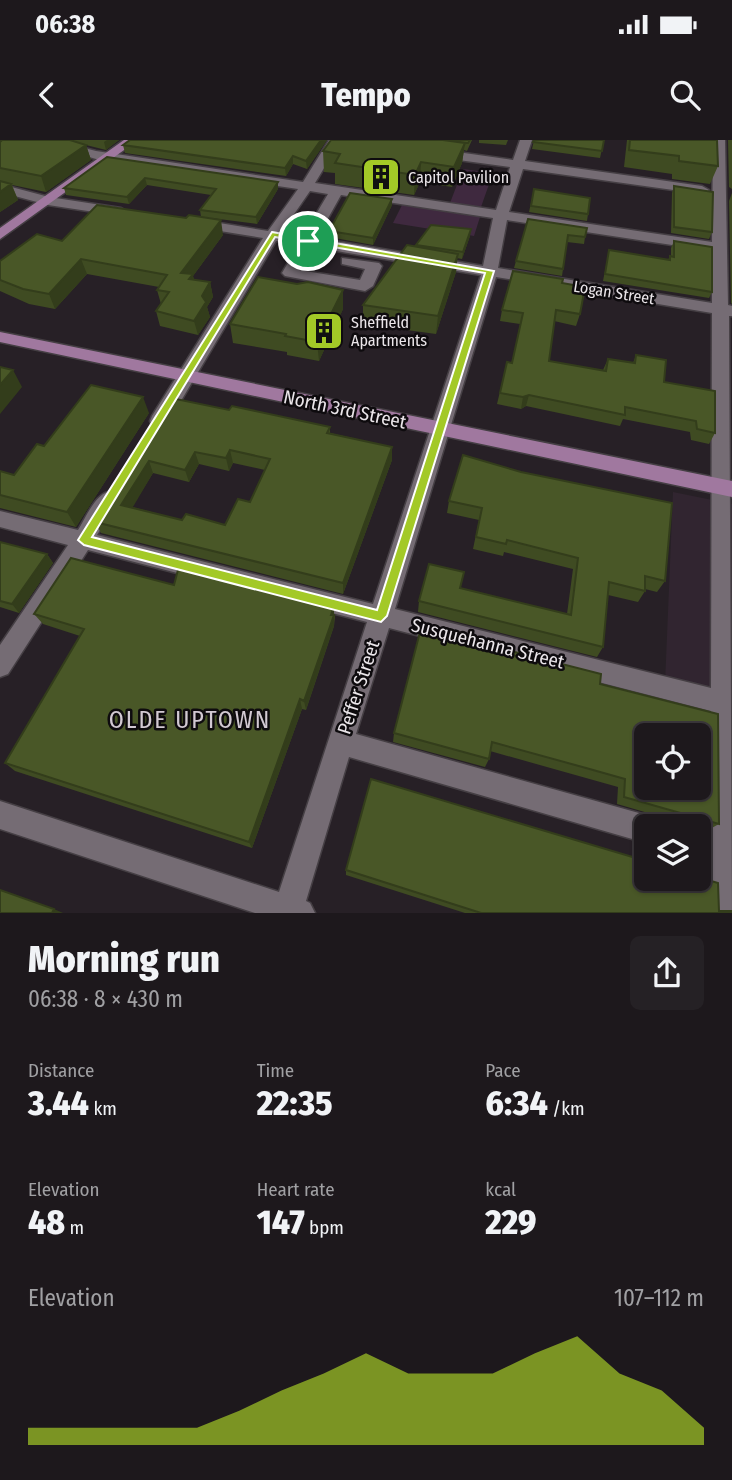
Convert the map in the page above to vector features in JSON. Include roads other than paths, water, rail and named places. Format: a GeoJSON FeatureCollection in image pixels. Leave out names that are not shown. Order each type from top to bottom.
{"type":"FeatureCollection","features":[{"type":"Feature","properties":{"kind":"main road"},"geometry":{"type":"LineString","coordinates":[[0,235],[132,140]]}},
{"type":"Feature","properties":{"kind":"main road","name":"North 3rd Street"},"geometry":{"type":"LineString","coordinates":[[0,337],[727,488]]}},
{"type":"Feature","properties":{"kind":"street"},"geometry":{"type":"LineString","coordinates":[[38,140],[108,157],[722,248]]}},
{"type":"Feature","properties":{"kind":"street"},"geometry":{"type":"LineString","coordinates":[[146,441],[272,234],[307,186],[335,140]]}},
{"type":"Feature","properties":{"kind":"street","name":"Peffer Street"},"geometry":{"type":"LineString","coordinates":[[292,912],[341,742],[490,271],[501,215],[526,140]]}},
{"type":"Feature","properties":{"kind":"street"},"geometry":{"type":"LineString","coordinates":[[725,913],[711,848],[728,704],[726,310],[722,248],[725,194],[721,140],[732,141]]}},
{"type":"Feature","properties":{"kind":"street"},"geometry":{"type":"LineString","coordinates":[[424,151],[725,194]]}},
{"type":"Feature","properties":{"kind":"street"},"geometry":{"type":"LineString","coordinates":[[0,188],[48,201],[134,214]]}},
{"type":"Feature","properties":{"kind":"street"},"geometry":{"type":"LineString","coordinates":[[304,247],[374,266],[365,286],[290,273],[304,247],[337,190]]}},
{"type":"Feature","properties":{"kind":"street","name":"Logan Street"},"geometry":{"type":"LineString","coordinates":[[176,220],[272,234],[304,247],[490,271],[726,310]]}},
{"type":"Feature","properties":{"kind":"street"},"geometry":{"type":"LineString","coordinates":[[0,666],[119,485]]}},
{"type":"Feature","properties":{"kind":"street","name":"Susquehanna Street"},"geometry":{"type":"LineString","coordinates":[[0,519],[728,704]]}},
{"type":"Feature","properties":{"kind":"street"},"geometry":{"type":"LineString","coordinates":[[341,742],[634,826]]}},
{"type":"Feature","properties":{"kind":"street"},"geometry":{"type":"LineString","coordinates":[[0,816],[292,912]]}},
{"type":"Feature","properties":{"kind":"place","name":"Capitol Pavilion"},"geometry":{"type":"Point","coordinates":[381,177]}},
{"type":"Feature","properties":{"kind":"place","name":"Sheffield Apartments"},"geometry":{"type":"Point","coordinates":[324,331]}},
{"type":"Feature","properties":{"kind":"district","name":"OLDE UPTOWN"},"geometry":{"type":"Point","coordinates":[190,720]}}]}
